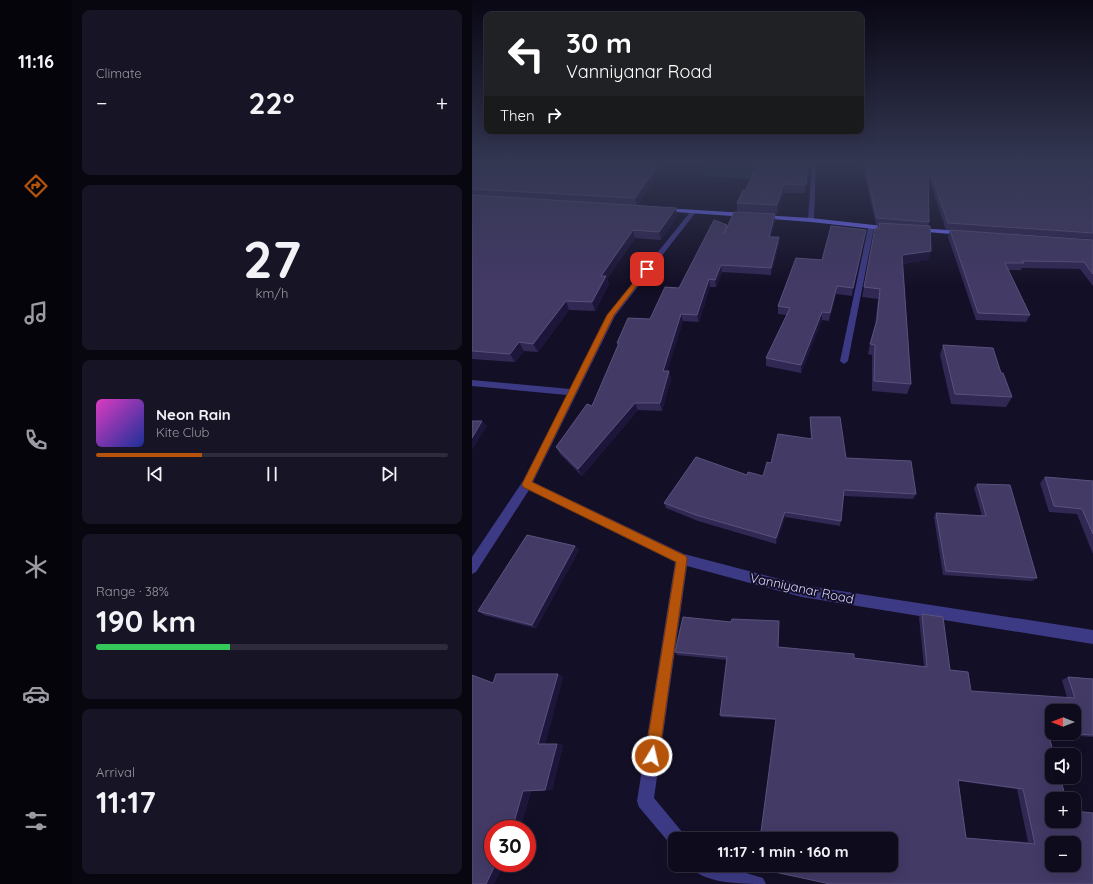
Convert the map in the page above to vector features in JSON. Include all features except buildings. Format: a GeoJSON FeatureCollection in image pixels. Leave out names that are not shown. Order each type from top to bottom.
{"type":"FeatureCollection","features":[{"type":"Feature","properties":{"kind":"main road"},"geometry":{"type":"LineString","coordinates":[[654,209],[811,220],[871,228],[902,229]]}},
{"type":"Feature","properties":{"kind":"main road"},"geometry":{"type":"LineString","coordinates":[[910,230],[971,234]]}},
{"type":"Feature","properties":{"kind":"street"},"geometry":{"type":"LineString","coordinates":[[811,220],[812,204]]}},
{"type":"Feature","properties":{"kind":"street"},"geometry":{"type":"LineString","coordinates":[[472,568],[527,484],[571,392],[611,315],[694,212]]}},
{"type":"Feature","properties":{"kind":"street"},"geometry":{"type":"LineString","coordinates":[[844,361],[871,228]]}},
{"type":"Feature","properties":{"kind":"street"},"geometry":{"type":"LineString","coordinates":[[472,383],[571,392]]}},
{"type":"Feature","properties":{"kind":"street","name":"Vanniyanar Road"},"geometry":{"type":"LineString","coordinates":[[527,484],[682,559],[802,591],[1093,638]]}},
{"type":"Feature","properties":{"kind":"street"},"geometry":{"type":"LineString","coordinates":[[671,832],[645,801],[682,559]]}},
{"type":"Feature","properties":{"kind":"street"},"geometry":{"type":"LineString","coordinates":[[712,872],[757,884]]}},
{"type":"Feature","properties":{"kind":"route"},"geometry":{"type":"LineString","coordinates":[[647,269],[611,315],[571,392],[527,484],[682,559],[652,756]]}}]}
